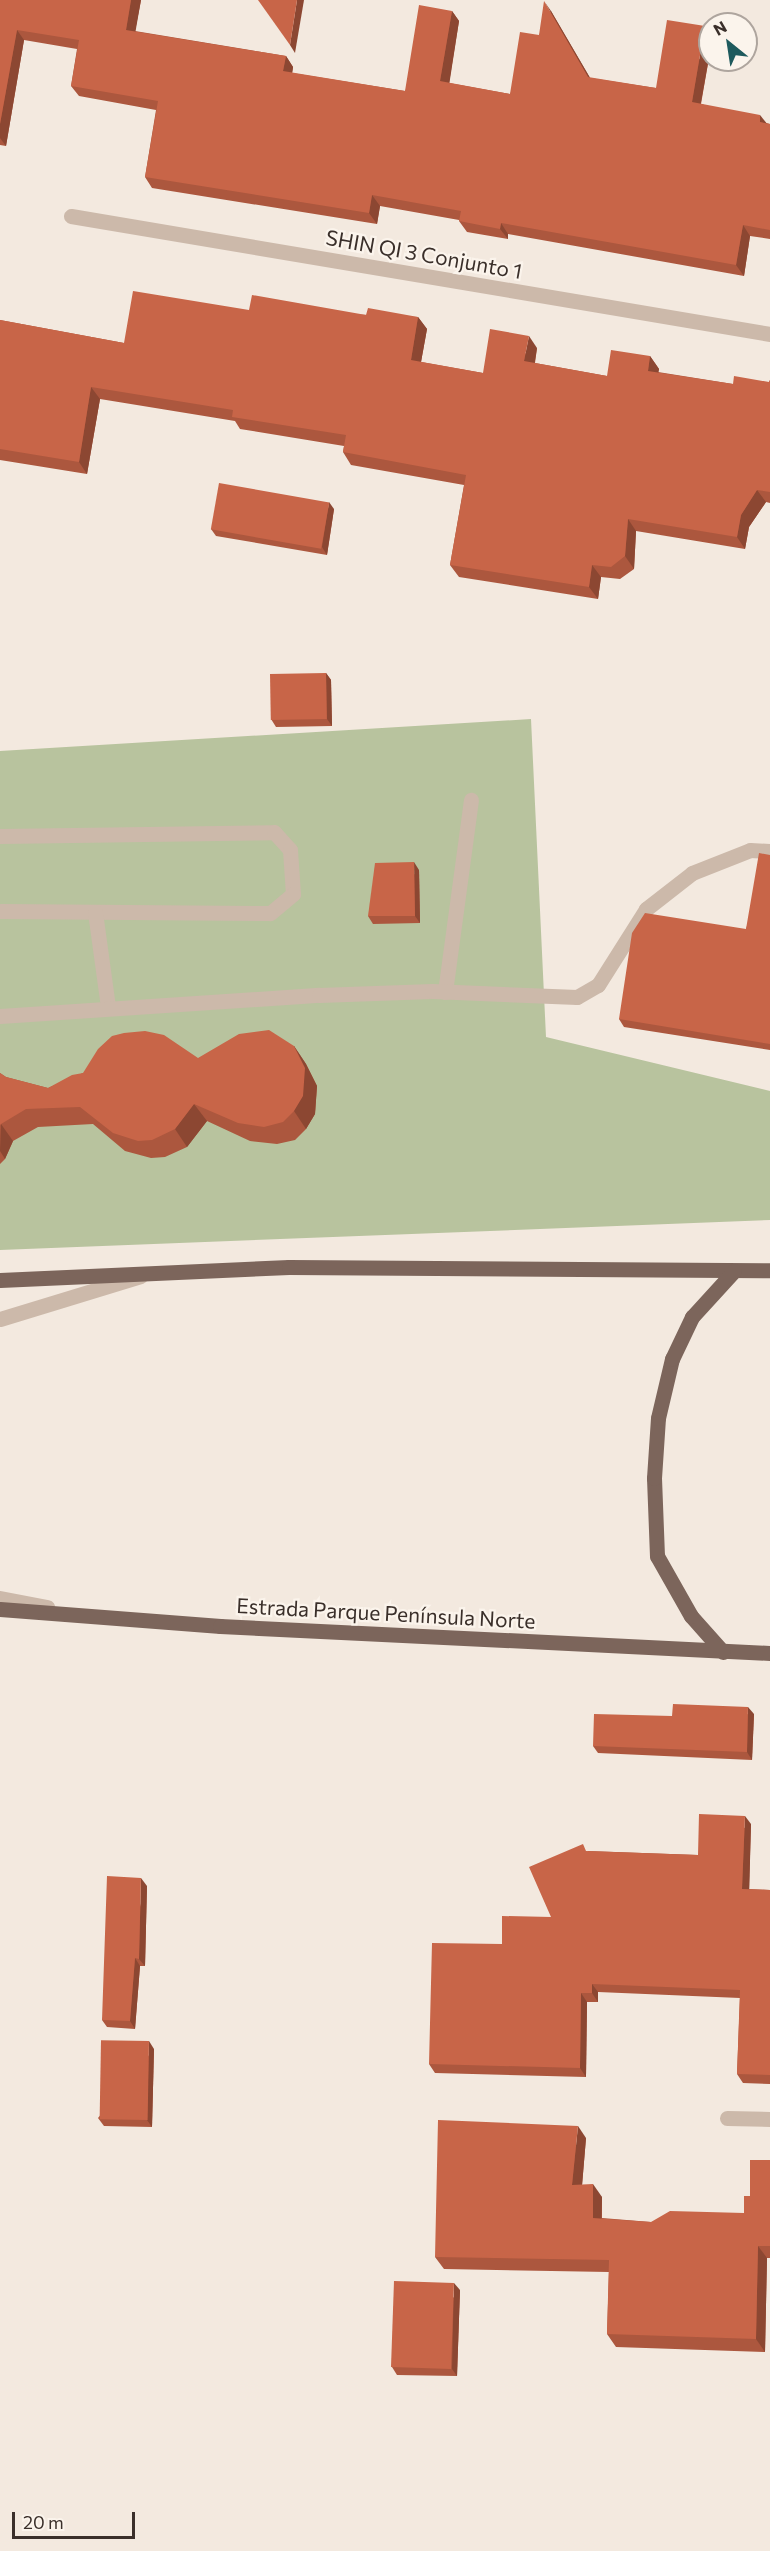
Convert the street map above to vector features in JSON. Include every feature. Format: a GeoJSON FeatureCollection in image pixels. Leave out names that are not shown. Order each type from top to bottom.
{"type":"FeatureCollection","features":[{"type":"Feature","properties":{"kind":"main road"},"geometry":{"type":"LineString","coordinates":[[0,1280],[289,1267],[770,1270]]}},
{"type":"Feature","properties":{"kind":"main road"},"geometry":{"type":"LineString","coordinates":[[723,1652],[691,1616],[657,1556],[654,1478],[658,1418],[672,1359],[692,1317],[734,1271]]}},
{"type":"Feature","properties":{"kind":"main road","name":"Estrada Parque Península Norte"},"geometry":{"type":"LineString","coordinates":[[0,1609],[220,1626],[770,1653]]}},
{"type":"Feature","properties":{"kind":"street","name":"SHIN QI 3 Conjunto 1"},"geometry":{"type":"LineString","coordinates":[[70,216],[770,334]]}},
{"type":"Feature","properties":{"kind":"street"},"geometry":{"type":"LineString","coordinates":[[445,992],[471,800]]}},
{"type":"Feature","properties":{"kind":"street"},"geometry":{"type":"LineString","coordinates":[[0,836],[274,832],[291,850],[293,894],[270,913],[0,911]]}},
{"type":"Feature","properties":{"kind":"street"},"geometry":{"type":"LineString","coordinates":[[0,1016],[108,1007],[445,992],[577,997],[598,985],[646,909],[692,873],[750,850],[770,851]]}},
{"type":"Feature","properties":{"kind":"street"},"geometry":{"type":"LineString","coordinates":[[95,912],[108,1007]]}},
{"type":"Feature","properties":{"kind":"street"},"geometry":{"type":"LineString","coordinates":[[0,1319],[150,1274]]}},
{"type":"Feature","properties":{"kind":"street"},"geometry":{"type":"LineString","coordinates":[[0,1598],[75,1613]]}},
{"type":"Feature","properties":{"kind":"street"},"geometry":{"type":"LineString","coordinates":[[727,2118],[770,2119]]}},
{"type":"Feature","properties":{"kind":"green space"},"geometry":{"type":"Polygon","coordinates":[[[531,719],[546,1037],[770,1091],[770,1220],[0,1250],[0,751],[531,719]]]}},
{"type":"Feature","properties":{"kind":"building"},"geometry":{"type":"Polygon","coordinates":[[[0,0],[131,0],[126,30],[286,56],[283,71],[405,91],[419,5],[452,11],[440,81],[510,94],[520,32],[539,35],[544,1],[588,77],[656,88],[667,20],[698,25],[698,67],[692,102],[760,115],[760,122],[770,124],[770,230],[743,225],[736,265],[501,223],[500,229],[459,221],[461,211],[372,195],[369,213],[145,177],[158,101],[71,86],[79,40],[17,30],[0,124],[0,0]]]}},
{"type":"Feature","properties":{"kind":"building"},"geometry":{"type":"Polygon","coordinates":[[[258,0],[297,0],[290,45],[258,0]]]}},
{"type":"Feature","properties":{"kind":"building"},"geometry":{"type":"Polygon","coordinates":[[[133,291],[249,310],[252,295],[366,315],[368,308],[418,317],[411,360],[483,373],[490,329],[529,336],[524,361],[607,376],[611,350],[650,356],[648,371],[733,384],[734,376],[769,382],[770,380],[770,492],[757,490],[741,515],[737,537],[628,519],[625,556],[611,567],[592,565],[589,587],[450,565],[466,475],[343,452],[346,435],[232,417],[233,410],[91,387],[79,462],[0,449],[0,320],[124,343],[133,291]]]}},
{"type":"Feature","properties":{"kind":"building"},"geometry":{"type":"Polygon","coordinates":[[[219,483],[329,502],[321,549],[211,529],[219,483]]]}},
{"type":"Feature","properties":{"kind":"building"},"geometry":{"type":"Polygon","coordinates":[[[326,673],[327,719],[271,720],[270,674],[326,673]]]}},
{"type":"Feature","properties":{"kind":"building"},"geometry":{"type":"Polygon","coordinates":[[[759,853],[770,855],[770,1044],[619,1019],[632,933],[645,913],[746,929],[759,853]]]}},
{"type":"Feature","properties":{"kind":"building"},"geometry":{"type":"Polygon","coordinates":[[[414,862],[415,916],[368,916],[375,863],[414,862]]]}},
{"type":"Feature","properties":{"kind":"building"},"geometry":{"type":"Polygon","coordinates":[[[269,1030],[294,1046],[305,1068],[303,1096],[294,1111],[283,1122],[264,1127],[238,1123],[194,1104],[175,1129],[152,1140],[138,1141],[113,1133],[80,1107],[26,1109],[0,1125],[0,1073],[6,1077],[48,1088],[72,1075],[83,1073],[98,1049],[112,1036],[145,1031],[164,1035],[198,1058],[239,1034],[269,1030]]]}},
{"type":"Feature","properties":{"kind":"building"},"geometry":{"type":"Polygon","coordinates":[[[673,1704],[748,1707],[747,1752],[593,1746],[594,1714],[672,1716],[673,1704]]]}},
{"type":"Feature","properties":{"kind":"building"},"geometry":{"type":"Polygon","coordinates":[[[699,1814],[745,1816],[742,1889],[770,1890],[770,2075],[737,2074],[740,1990],[592,1984],[592,1993],[581,1993],[580,2068],[429,2064],[432,1943],[502,1944],[502,1916],[551,1917],[529,1867],[583,1844],[586,1851],[698,1855],[699,1814]]]}},
{"type":"Feature","properties":{"kind":"building"},"geometry":{"type":"Polygon","coordinates":[[[107,1876],[141,1878],[139,1959],[135,1958],[130,2021],[102,2020],[107,1876]]]}},
{"type":"Feature","properties":{"kind":"building"},"geometry":{"type":"Polygon","coordinates":[[[101,2040],[149,2041],[148,2120],[100,2119],[101,2040]]]}},
{"type":"Feature","properties":{"kind":"building"},"geometry":{"type":"Polygon","coordinates":[[[438,2120],[578,2126],[572,2185],[593,2184],[593,2218],[651,2222],[670,2211],[744,2213],[744,2196],[750,2196],[750,2160],[770,2160],[770,2246],[758,2246],[756,2339],[607,2334],[609,2260],[435,2257],[438,2120]]]}},
{"type":"Feature","properties":{"kind":"building"},"geometry":{"type":"Polygon","coordinates":[[[394,2281],[454,2283],[451,2369],[391,2367],[394,2281]]]}}]}
